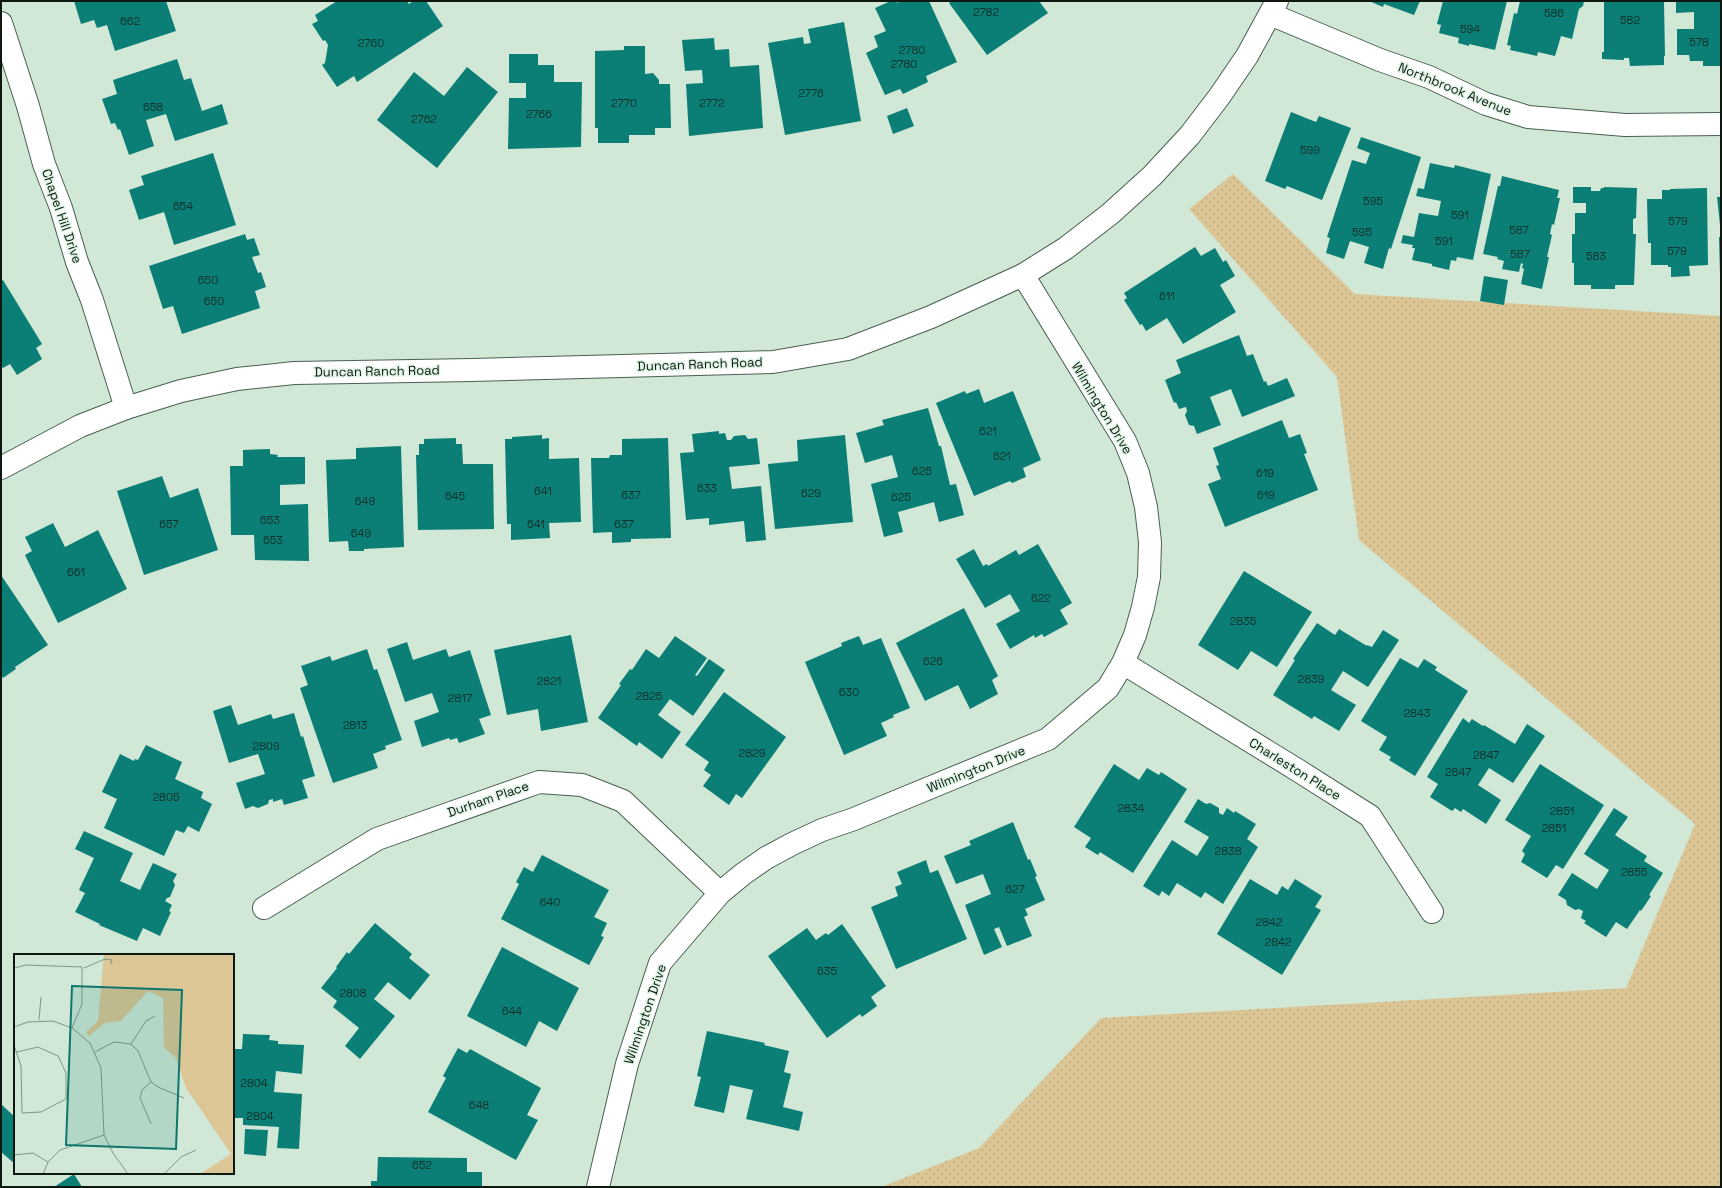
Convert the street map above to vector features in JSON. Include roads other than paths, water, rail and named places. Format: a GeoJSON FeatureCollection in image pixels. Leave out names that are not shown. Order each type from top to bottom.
{"type":"FeatureCollection","features":[{"type":"Feature","properties":{"kind":"street","name":"Northbrook Avenue"},"geometry":{"type":"LineString","coordinates":[[1274,8],[1380,60],[1429,77],[1486,104],[1528,117],[1625,125],[1721,124]]}},
{"type":"Feature","properties":{"kind":"street","name":"Duncan Ranch Road"},"geometry":{"type":"LineString","coordinates":[[1,468],[80,426],[126,408],[188,389],[237,379],[294,373],[773,362],[848,348],[931,317],[1023,275],[1066,248],[1110,214],[1152,176],[1190,135],[1220,97],[1274,8]]}},
{"type":"Feature","properties":{"kind":"street","name":"Chapel Hill Drive"},"geometry":{"type":"LineString","coordinates":[[1,23],[28,106],[44,164],[61,208],[77,262],[92,300],[126,408]]}},
{"type":"Feature","properties":{"kind":"street","name":"Wilmington Drive"},"geometry":{"type":"LineString","coordinates":[[598,1187],[627,1064],[660,963],[720,893],[766,858],[792,844],[822,830],[854,819],[1048,739],[1108,688],[1123,663],[1135,635],[1144,607],[1149,578],[1150,542],[1146,507],[1138,473],[1125,440],[1023,275]]}},
{"type":"Feature","properties":{"kind":"street","name":"Charleston Place"},"geometry":{"type":"LineString","coordinates":[[1123,663],[1370,816],[1432,912]]}},
{"type":"Feature","properties":{"kind":"street","name":"Durham Place"},"geometry":{"type":"LineString","coordinates":[[264,908],[377,839],[538,782],[582,785],[623,801],[720,893]]}}]}
